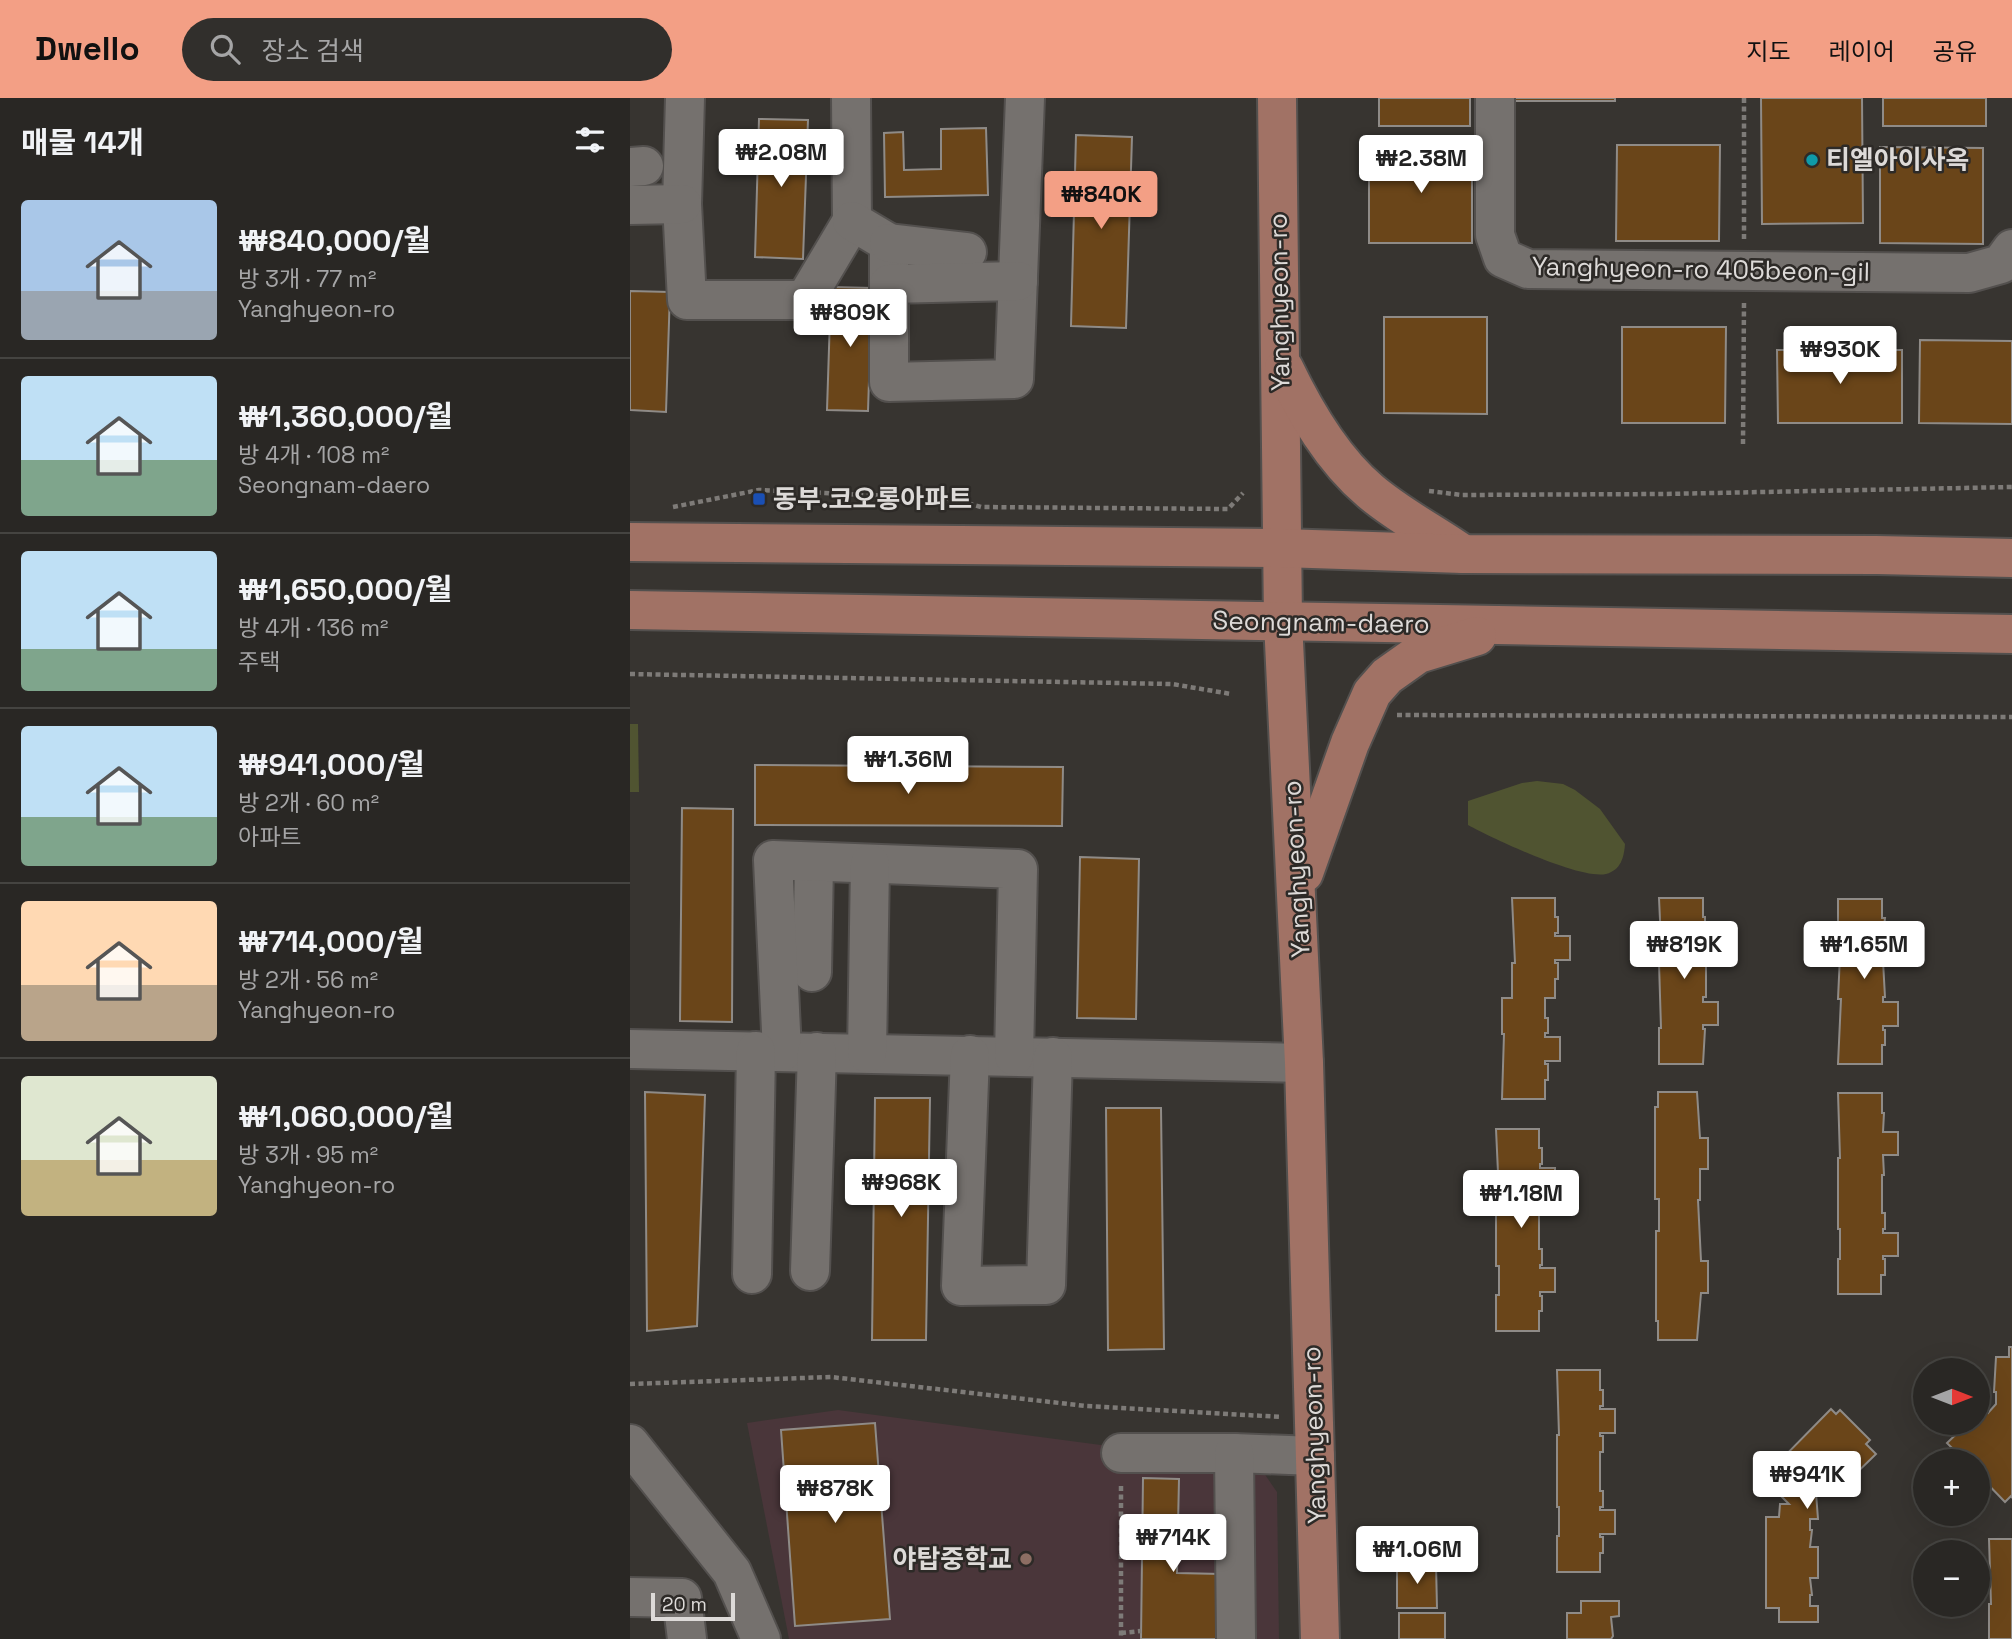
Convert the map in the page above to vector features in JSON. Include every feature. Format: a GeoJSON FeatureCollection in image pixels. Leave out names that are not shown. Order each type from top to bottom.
{"type":"FeatureCollection","features":[{"type":"Feature","properties":{"kind":"main road","name":"Yanghyeon-ro"},"geometry":{"type":"LineString","coordinates":[[1277,98],[1283,621],[1304,1063],[1320,1639]]}},
{"type":"Feature","properties":{"kind":"main road"},"geometry":{"type":"LineString","coordinates":[[1280,360],[1306,411],[1347,467],[1370,491],[1463,554]]}},
{"type":"Feature","properties":{"kind":"main road"},"geometry":{"type":"LineString","coordinates":[[630,542],[1282,548],[1463,554],[2012,558]]}},
{"type":"Feature","properties":{"kind":"main road","name":"Seongnam-daero"},"geometry":{"type":"LineString","coordinates":[[630,610],[2012,634]]}},
{"type":"Feature","properties":{"kind":"main road"},"geometry":{"type":"LineString","coordinates":[[1297,891],[1354,733],[1372,693],[1387,676],[1418,654],[1510,626]]}},
{"type":"Feature","properties":{"kind":"street"},"geometry":{"type":"LineString","coordinates":[[685,98],[682,204],[687,300],[805,300],[852,221],[851,98]]}},
{"type":"Feature","properties":{"kind":"street"},"geometry":{"type":"LineString","coordinates":[[889,243],[889,382],[1014,379],[1025,98]]}},
{"type":"Feature","properties":{"kind":"street","name":"Yanghyeon-ro 405beon-gil"},"geometry":{"type":"LineString","coordinates":[[1494,98],[1495,235],[1503,258],[1528,269],[1969,273],[2001,264],[2012,249]]}},
{"type":"Feature","properties":{"kind":"street"},"geometry":{"type":"LineString","coordinates":[[630,205],[682,204]]}},
{"type":"Feature","properties":{"kind":"street"},"geometry":{"type":"LineString","coordinates":[[852,221],[889,243],[967,252]]}},
{"type":"Feature","properties":{"kind":"street"},"geometry":{"type":"LineString","coordinates":[[889,284],[1018,281]]}},
{"type":"Feature","properties":{"kind":"street"},"geometry":{"type":"LineString","coordinates":[[810,1272],[785,1052],[773,860],[1018,869],[1014,1056]]}},
{"type":"Feature","properties":{"kind":"street"},"geometry":{"type":"LineString","coordinates":[[812,972],[814,862]]}},
{"type":"Feature","properties":{"kind":"street"},"geometry":{"type":"LineString","coordinates":[[867,1053],[870,864]]}},
{"type":"Feature","properties":{"kind":"street"},"geometry":{"type":"LineString","coordinates":[[630,1049],[1304,1063]]}},
{"type":"Feature","properties":{"kind":"street"},"geometry":{"type":"LineString","coordinates":[[752,1274],[785,1052]]}},
{"type":"Feature","properties":{"kind":"street"},"geometry":{"type":"LineString","coordinates":[[970,1055],[961,1286],[1046,1285],[1053,1057]]}},
{"type":"Feature","properties":{"kind":"street"},"geometry":{"type":"LineString","coordinates":[[1121,1453],[1234,1453],[1314,1438]]}},
{"type":"Feature","properties":{"kind":"street"},"geometry":{"type":"LineString","coordinates":[[630,1444],[732,1572],[761,1639]]}},
{"type":"Feature","properties":{"kind":"street"},"geometry":{"type":"LineString","coordinates":[[1234,1453],[1236,1639]]}},
{"type":"Feature","properties":{"kind":"street"},"geometry":{"type":"LineString","coordinates":[[630,1597],[682,1598],[687,1639]]}},
{"type":"Feature","properties":{"kind":"path"},"geometry":{"type":"LineString","coordinates":[[1427,490],[1462,495],[1636,495],[2012,487]]}},
{"type":"Feature","properties":{"kind":"path"},"geometry":{"type":"LineString","coordinates":[[662,507],[759,490],[954,499],[981,508],[1228,509],[1243,492]]}},
{"type":"Feature","properties":{"kind":"path"},"geometry":{"type":"LineString","coordinates":[[630,674],[1172,684],[1231,694]]}},
{"type":"Feature","properties":{"kind":"path"},"geometry":{"type":"LineString","coordinates":[[1394,715],[2012,717]]}},
{"type":"Feature","properties":{"kind":"path"},"geometry":{"type":"LineString","coordinates":[[630,1384],[831,1377],[1086,1406],[1314,1438]]}},
{"type":"Feature","properties":{"kind":"path"},"geometry":{"type":"LineString","coordinates":[[1121,1453],[1121,1636],[1141,1631]]}},
{"type":"Feature","properties":{"kind":"shaded area","name":"야탑중학교"},"geometry":{"type":"Polygon","coordinates":[[[838,1410],[1259,1466],[1277,1492],[1279,1639],[789,1639],[747,1423],[838,1410]]]}},
{"type":"Feature","properties":{"kind":"green space"},"geometry":{"type":"Polygon","coordinates":[[[630,724],[638,724],[639,792],[630,792],[630,724]]]}},
{"type":"Feature","properties":{"kind":"green space"},"geometry":{"type":"Polygon","coordinates":[[[1537,781],[1563,784],[1600,809],[1625,844],[1623,858],[1615,869],[1606,874],[1577,871],[1537,857],[1468,825],[1468,801],[1522,783],[1537,781]]]}},
{"type":"Feature","properties":{"kind":"building"},"geometry":{"type":"Polygon","coordinates":[[[1379,98],[1470,98],[1470,126],[1379,126],[1379,98]]]}},
{"type":"Feature","properties":{"kind":"building"},"geometry":{"type":"Polygon","coordinates":[[[1512,98],[1615,98],[1615,101],[1512,101],[1512,98]]]}},
{"type":"Feature","properties":{"kind":"building","name":"티엘아이사옥"},"geometry":{"type":"Polygon","coordinates":[[[1761,98],[1862,98],[1863,223],[1762,224],[1761,98]]]}},
{"type":"Feature","properties":{"kind":"building"},"geometry":{"type":"Polygon","coordinates":[[[1883,98],[1986,98],[1986,126],[1883,126],[1883,98]]]}},
{"type":"Feature","properties":{"kind":"building"},"geometry":{"type":"Polygon","coordinates":[[[759,119],[808,120],[803,259],[755,257],[759,119]]]}},
{"type":"Feature","properties":{"kind":"building"},"geometry":{"type":"Polygon","coordinates":[[[986,128],[988,195],[885,197],[884,133],[903,132],[904,170],[941,169],[941,129],[986,128]]]}},
{"type":"Feature","properties":{"kind":"building"},"geometry":{"type":"Polygon","coordinates":[[[1076,135],[1132,137],[1126,328],[1071,326],[1076,135]]]}},
{"type":"Feature","properties":{"kind":"building"},"geometry":{"type":"Polygon","coordinates":[[[1617,145],[1720,145],[1719,241],[1616,241],[1617,145]]]}},
{"type":"Feature","properties":{"kind":"building"},"geometry":{"type":"Polygon","coordinates":[[[1369,147],[1472,147],[1472,243],[1369,243],[1369,147]]]}},
{"type":"Feature","properties":{"kind":"building"},"geometry":{"type":"Polygon","coordinates":[[[1880,147],[1983,148],[1983,244],[1880,243],[1880,147]]]}},
{"type":"Feature","properties":{"kind":"building"},"geometry":{"type":"Polygon","coordinates":[[[831,287],[872,288],[868,411],[827,410],[831,287]]]}},
{"type":"Feature","properties":{"kind":"building"},"geometry":{"type":"Polygon","coordinates":[[[630,291],[670,292],[666,412],[630,410],[630,291]]]}},
{"type":"Feature","properties":{"kind":"building"},"geometry":{"type":"Polygon","coordinates":[[[1384,317],[1487,317],[1487,414],[1384,413],[1384,317]]]}},
{"type":"Feature","properties":{"kind":"building"},"geometry":{"type":"Polygon","coordinates":[[[1622,327],[1726,327],[1725,423],[1622,423],[1622,327]]]}},
{"type":"Feature","properties":{"kind":"building"},"geometry":{"type":"Polygon","coordinates":[[[1920,340],[2012,341],[2012,424],[1919,423],[1920,340]]]}},
{"type":"Feature","properties":{"kind":"building"},"geometry":{"type":"Polygon","coordinates":[[[1777,350],[1902,350],[1902,423],[1778,423],[1777,350]]]}},
{"type":"Feature","properties":{"kind":"building"},"geometry":{"type":"Polygon","coordinates":[[[755,765],[1063,767],[1062,826],[755,825],[755,765]]]}},
{"type":"Feature","properties":{"kind":"building"},"geometry":{"type":"Polygon","coordinates":[[[682,808],[733,809],[732,1022],[680,1021],[682,808]]]}},
{"type":"Feature","properties":{"kind":"building"},"geometry":{"type":"Polygon","coordinates":[[[1080,857],[1139,859],[1136,1019],[1077,1018],[1080,857]]]}},
{"type":"Feature","properties":{"kind":"building"},"geometry":{"type":"Polygon","coordinates":[[[1512,898],[1555,898],[1558,933],[1555,933],[1555,936],[1570,936],[1570,960],[1555,960],[1555,963],[1558,963],[1558,979],[1555,979],[1555,998],[1545,998],[1548,1033],[1545,1033],[1545,1037],[1560,1037],[1560,1061],[1545,1061],[1545,1064],[1548,1064],[1548,1080],[1545,1080],[1545,1099],[1502,1099],[1502,998],[1512,998],[1512,963],[1515,963],[1512,898]]]}},
{"type":"Feature","properties":{"kind":"building"},"geometry":{"type":"Polygon","coordinates":[[[1659,898],[1703,898],[1703,937],[1718,937],[1718,960],[1703,960],[1703,965],[1706,965],[1706,997],[1703,997],[1703,1002],[1718,1002],[1718,1025],[1703,1025],[1703,1064],[1659,1064],[1659,963],[1662,963],[1659,898]]]}},
{"type":"Feature","properties":{"kind":"building"},"geometry":{"type":"Polygon","coordinates":[[[1838,899],[1882,899],[1882,918],[1885,918],[1883,937],[1898,937],[1898,961],[1883,961],[1883,1002],[1898,1002],[1898,1026],[1883,1026],[1885,1045],[1882,1045],[1882,1064],[1838,1064],[1841,934],[1838,934],[1838,899]]]}},
{"type":"Feature","properties":{"kind":"building"},"geometry":{"type":"Polygon","coordinates":[[[645,1092],[705,1095],[697,1326],[647,1331],[645,1092]]]}},
{"type":"Feature","properties":{"kind":"building"},"geometry":{"type":"Polygon","coordinates":[[[1658,1092],[1697,1092],[1700,1138],[1708,1138],[1708,1169],[1700,1169],[1698,1200],[1701,1261],[1708,1261],[1708,1293],[1701,1293],[1697,1340],[1658,1340],[1656,1231],[1659,1231],[1659,1199],[1655,1199],[1655,1107],[1658,1107],[1658,1092]]]}},
{"type":"Feature","properties":{"kind":"building"},"geometry":{"type":"Polygon","coordinates":[[[1838,1093],[1882,1093],[1883,1132],[1898,1132],[1898,1155],[1883,1155],[1882,1213],[1885,1213],[1883,1233],[1898,1233],[1898,1256],[1883,1256],[1885,1275],[1881,1275],[1881,1294],[1838,1294],[1838,1093]]]}},
{"type":"Feature","properties":{"kind":"building"},"geometry":{"type":"Polygon","coordinates":[[[875,1098],[930,1098],[926,1340],[872,1340],[875,1098]]]}},
{"type":"Feature","properties":{"kind":"building"},"geometry":{"type":"Polygon","coordinates":[[[1106,1108],[1161,1108],[1164,1349],[1108,1350],[1106,1108]]]}},
{"type":"Feature","properties":{"kind":"building"},"geometry":{"type":"Polygon","coordinates":[[[1496,1129],[1539,1129],[1539,1148],[1542,1148],[1540,1168],[1555,1168],[1555,1191],[1540,1191],[1540,1268],[1555,1268],[1555,1292],[1540,1292],[1542,1311],[1539,1311],[1539,1331],[1496,1331],[1499,1266],[1496,1266],[1496,1194],[1499,1194],[1496,1129]]]}},
{"type":"Feature","properties":{"kind":"building"},"geometry":{"type":"Polygon","coordinates":[[[2009,1347],[2012,1347],[2012,1498],[2011,1496],[2005,1502],[1990,1486],[1990,1449],[1953,1449],[1947,1443],[1955,1435],[1990,1435],[1990,1411],[1996,1404],[1996,1357],[2009,1357],[2009,1347]]]}},
{"type":"Feature","properties":{"kind":"building"},"geometry":{"type":"Polygon","coordinates":[[[1557,1370],[1600,1370],[1603,1406],[1600,1406],[1600,1409],[1615,1409],[1615,1433],[1600,1433],[1600,1436],[1603,1436],[1603,1452],[1600,1452],[1600,1491],[1603,1491],[1603,1507],[1600,1507],[1600,1510],[1615,1510],[1615,1534],[1600,1534],[1600,1537],[1603,1537],[1603,1553],[1600,1553],[1600,1572],[1557,1572],[1557,1370]]]}},
{"type":"Feature","properties":{"kind":"building"},"geometry":{"type":"Polygon","coordinates":[[[1831,1409],[1836,1414],[1840,1410],[1870,1440],[1866,1444],[1876,1454],[1840,1489],[1835,1489],[1827,1482],[1823,1485],[1820,1482],[1813,1489],[1816,1493],[1818,1519],[1810,1519],[1810,1547],[1818,1547],[1818,1578],[1810,1578],[1810,1606],[1818,1606],[1818,1622],[1779,1622],[1779,1608],[1766,1608],[1766,1517],[1779,1517],[1780,1504],[1789,1504],[1773,1488],[1782,1478],[1773,1468],[1831,1409]]]}},
{"type":"Feature","properties":{"kind":"building"},"geometry":{"type":"Polygon","coordinates":[[[875,1423],[890,1619],[795,1626],[781,1430],[875,1423]]]}},
{"type":"Feature","properties":{"kind":"building"},"geometry":{"type":"Polygon","coordinates":[[[1143,1478],[1179,1479],[1177,1573],[1221,1574],[1220,1639],[1141,1639],[1143,1478]]]}},
{"type":"Feature","properties":{"kind":"building"},"geometry":{"type":"Polygon","coordinates":[[[2012,1539],[2012,1639],[1989,1639],[1989,1540],[2012,1539]]]}},
{"type":"Feature","properties":{"kind":"building"},"geometry":{"type":"Polygon","coordinates":[[[1397,1564],[1436,1564],[1437,1608],[1397,1608],[1397,1564]]]}},
{"type":"Feature","properties":{"kind":"building"},"geometry":{"type":"Polygon","coordinates":[[[1581,1601],[1619,1601],[1619,1616],[1611,1617],[1611,1639],[1567,1639],[1567,1613],[1581,1613],[1581,1601]]]}},
{"type":"Feature","properties":{"kind":"building"},"geometry":{"type":"Polygon","coordinates":[[[1399,1613],[1445,1613],[1445,1639],[1399,1639],[1399,1613]]]}},
{"type":"Feature","properties":{"kind":"place","name":"티엘아이사옥"},"geometry":{"type":"Point","coordinates":[1812,160]}},
{"type":"Feature","properties":{"kind":"place","name":"동부.코오롱아파트"},"geometry":{"type":"Point","coordinates":[759,499]}},
{"type":"Feature","properties":{"kind":"place","name":"야탑중학교"},"geometry":{"type":"Point","coordinates":[1026,1559]}}]}
